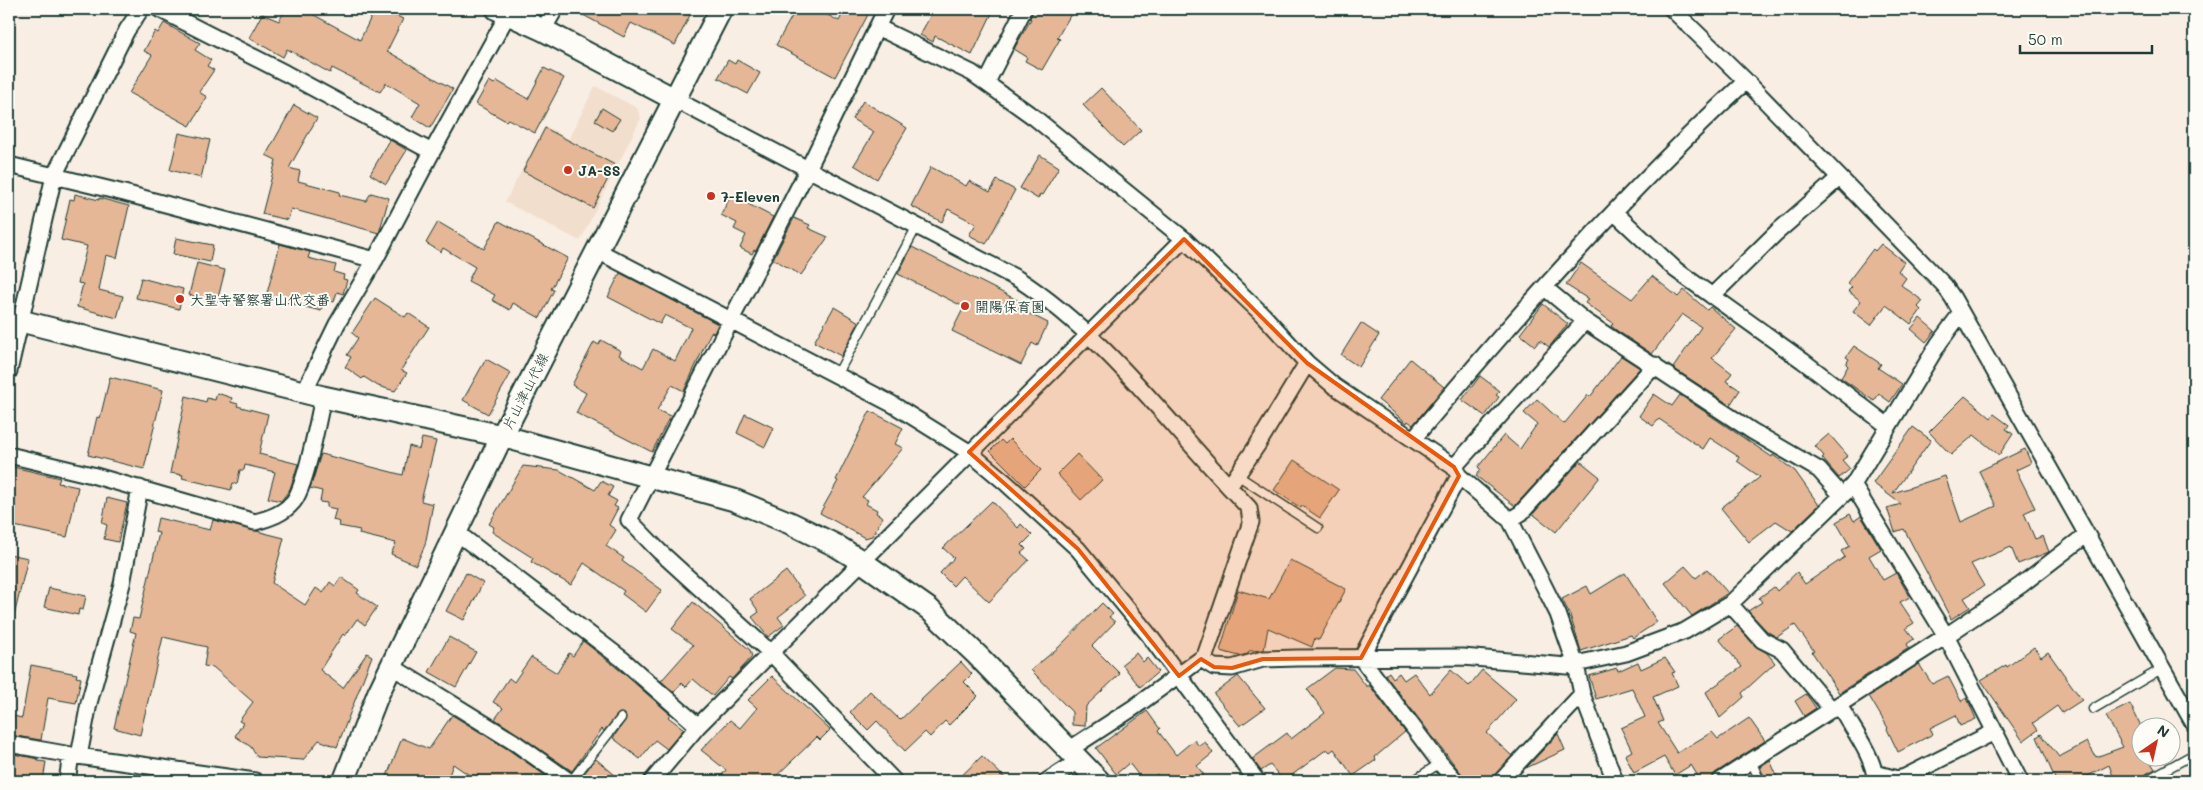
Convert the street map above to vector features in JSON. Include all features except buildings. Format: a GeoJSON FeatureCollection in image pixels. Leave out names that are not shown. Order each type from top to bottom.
{"type":"FeatureCollection","features":[{"type":"Feature","properties":{"kind":"street"},"geometry":{"type":"LineString","coordinates":[[9,371],[14,320],[54,176],[127,30],[141,9]]}},
{"type":"Feature","properties":{"kind":"street"},"geometry":{"type":"LineString","coordinates":[[159,9],[285,73],[432,152]]}},
{"type":"Feature","properties":{"kind":"street"},"geometry":{"type":"LineString","coordinates":[[543,30],[555,9]]}},
{"type":"Feature","properties":{"kind":"street","name":"片山津山代線"},"geometry":{"type":"LineString","coordinates":[[344,781],[378,694],[502,436],[721,9]]}},
{"type":"Feature","properties":{"kind":"street"},"geometry":{"type":"LineString","coordinates":[[886,9],[808,169],[629,520],[659,552],[771,653],[894,781]]}},
{"type":"Feature","properties":{"kind":"street"},"geometry":{"type":"LineString","coordinates":[[987,82],[1024,9]]}},
{"type":"Feature","properties":{"kind":"street"},"geometry":{"type":"LineString","coordinates":[[1672,9],[1746,81],[1944,285],[2194,724]]}},
{"type":"Feature","properties":{"kind":"street"},"geometry":{"type":"LineString","coordinates":[[9,455],[140,488],[256,522],[274,517],[294,502],[303,484],[314,394],[337,324],[376,260],[503,11],[543,30],[1018,279],[1063,310],[1233,481],[1249,508],[1251,522],[1206,656],[1075,754],[1047,781]]}},
{"type":"Feature","properties":{"kind":"street"},"geometry":{"type":"LineString","coordinates":[[877,26],[934,53],[987,82],[1035,118],[1184,239],[1263,315],[1307,363],[1334,386],[1414,438],[1457,471],[1510,520],[1558,614],[1576,665],[1582,694],[1615,781]]}},
{"type":"Feature","properties":{"kind":"street"},"geometry":{"type":"LineString","coordinates":[[1414,438],[1544,288],[1690,134],[1746,81]]}},
{"type":"Feature","properties":{"kind":"street"},"geometry":{"type":"LineString","coordinates":[[9,165],[376,260]]}},
{"type":"Feature","properties":{"kind":"street"},"geometry":{"type":"LineString","coordinates":[[1712,296],[1776,233],[1839,178]]}},
{"type":"Feature","properties":{"kind":"street"},"geometry":{"type":"LineString","coordinates":[[1615,213],[1676,270],[1803,361],[1888,426]]}},
{"type":"Feature","properties":{"kind":"street"},"geometry":{"type":"LineString","coordinates":[[652,781],[698,726],[916,508],[969,452],[1184,239]]}},
{"type":"Feature","properties":{"kind":"street"},"geometry":{"type":"LineString","coordinates":[[598,251],[892,404],[969,452],[1078,549],[1149,635],[1257,781]]}},
{"type":"Feature","properties":{"kind":"street"},"geometry":{"type":"LineString","coordinates":[[1544,288],[1585,320],[1752,430],[1819,470],[1848,491],[1946,636],[2020,781]]}},
{"type":"Feature","properties":{"kind":"street"},"geometry":{"type":"LineString","coordinates":[[1201,659],[1214,667],[1232,668],[1263,659],[1462,657],[1576,665],[1626,653],[1685,631],[1730,604],[1848,491],[1961,313]]}},
{"type":"Feature","properties":{"kind":"street"},"geometry":{"type":"LineString","coordinates":[[14,320],[314,394],[502,436],[734,500],[835,545],[929,609],[1075,754],[1098,781]]}},
{"type":"Feature","properties":{"kind":"street"},"geometry":{"type":"LineString","coordinates":[[1361,658],[1457,471],[1585,320]]}},
{"type":"Feature","properties":{"kind":"street"},"geometry":{"type":"LineString","coordinates":[[1233,481],[1307,363]]}},
{"type":"Feature","properties":{"kind":"street"},"geometry":{"type":"LineString","coordinates":[[1510,520],[1521,513],[1655,365]]}},
{"type":"Feature","properties":{"kind":"street"},"geometry":{"type":"LineString","coordinates":[[66,781],[75,755],[122,584],[140,488]]}},
{"type":"Feature","properties":{"kind":"street"},"geometry":{"type":"LineString","coordinates":[[456,532],[622,659],[698,726]]}},
{"type":"Feature","properties":{"kind":"street"},"geometry":{"type":"LineString","coordinates":[[1720,781],[1946,636],[2021,585],[2086,535]]}},
{"type":"Feature","properties":{"kind":"street"},"geometry":{"type":"LineString","coordinates":[[1730,604],[1762,640],[1782,650],[1835,707],[1868,756],[1875,777],[1897,779],[1905,777],[1994,732]]}},
{"type":"Feature","properties":{"kind":"street"},"geometry":{"type":"LineString","coordinates":[[1361,658],[1456,781]]}},
{"type":"Feature","properties":{"kind":"street"},"geometry":{"type":"LineString","coordinates":[[391,666],[514,742],[570,781]]}},
{"type":"Feature","properties":{"kind":"street"},"geometry":{"type":"LineString","coordinates":[[1501,781],[1582,694]]}},
{"type":"Feature","properties":{"kind":"street"},"geometry":{"type":"LineString","coordinates":[[9,744],[256,781]]}},
{"type":"Feature","properties":{"kind":"lane"},"geometry":{"type":"LineString","coordinates":[[837,375],[917,226]]}},
{"type":"Feature","properties":{"kind":"lane"},"geometry":{"type":"LineString","coordinates":[[1233,481],[1318,528]]}},
{"type":"Feature","properties":{"kind":"lane"},"geometry":{"type":"LineString","coordinates":[[2093,709],[2163,668]]}},
{"type":"Feature","properties":{"kind":"lane"},"geometry":{"type":"LineString","coordinates":[[570,781],[621,718]]}},
{"type":"Feature","properties":{"kind":"lane"},"geometry":{"type":"LineString","coordinates":[[2146,781],[2194,754]]}},
{"type":"Feature","properties":{"kind":"lane"},"geometry":{"type":"LineString","coordinates":[[1413,781],[1440,762]]}},
{"type":"Feature","properties":{"kind":"lane"},"geometry":{"type":"LineString","coordinates":[[1751,762],[1760,781]]}},
{"type":"Feature","properties":{"kind":"highlighted area"},"geometry":{"type":"Polygon","coordinates":[[[1184,239],[1307,363],[1454,467],[1459,476],[1361,658],[1263,659],[1232,668],[1214,667],[1201,659],[1179,676],[1078,549],[969,452],[1184,239]]]}},
{"type":"Feature","properties":{"kind":"shaded area","name":"JA-SS"},"geometry":{"type":"Polygon","coordinates":[[[595,86],[637,108],[641,118],[580,241],[505,202],[545,126],[569,139],[595,86]]]}},
{"type":"Feature","properties":{"kind":"place","name":"JA-SS"},"geometry":{"type":"Point","coordinates":[568,170]}},
{"type":"Feature","properties":{"kind":"place","name":"7-Eleven"},"geometry":{"type":"Point","coordinates":[711,196]}},
{"type":"Feature","properties":{"kind":"place","name":"大聖寺警察署山代交番"},"geometry":{"type":"Point","coordinates":[180,299]}},
{"type":"Feature","properties":{"kind":"place","name":"開陽保育園"},"geometry":{"type":"Point","coordinates":[965,306]}}]}
